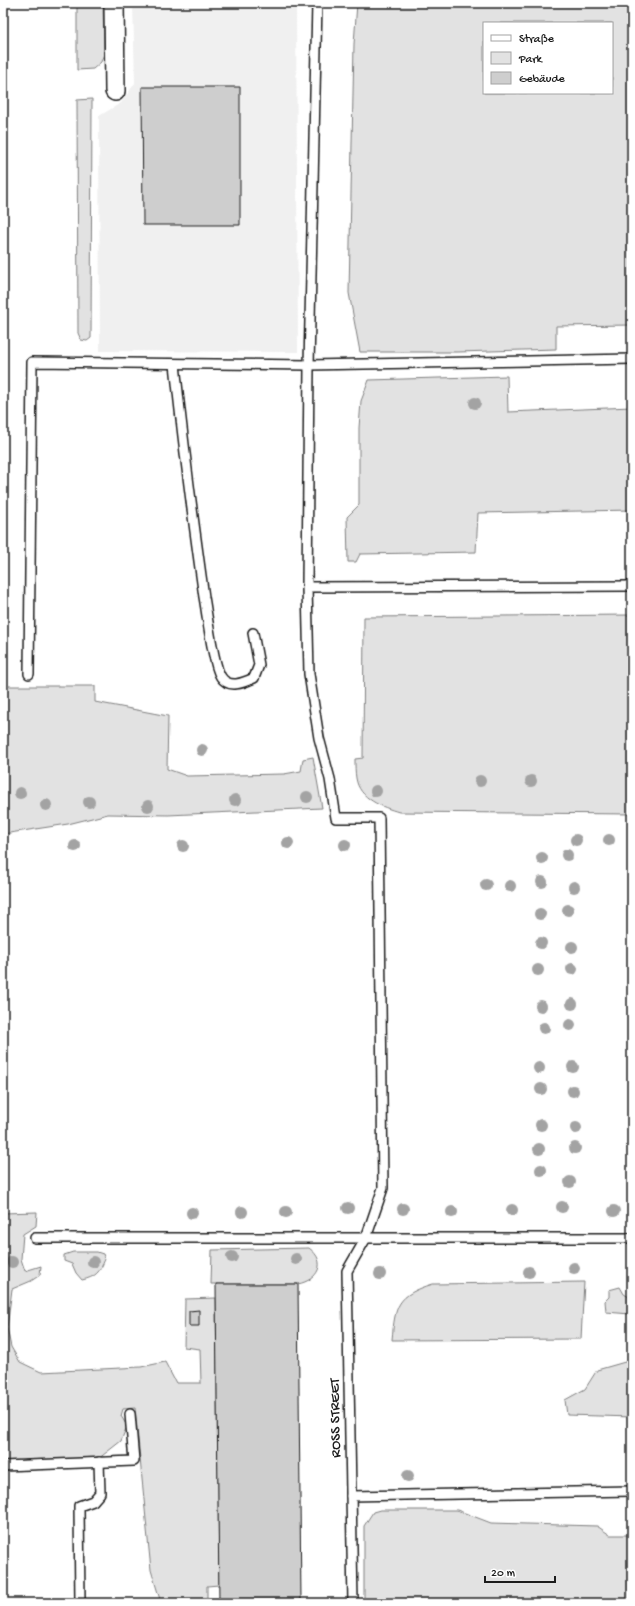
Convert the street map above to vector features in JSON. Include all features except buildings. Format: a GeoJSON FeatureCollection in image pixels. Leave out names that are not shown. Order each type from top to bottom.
{"type":"FeatureCollection","features":[{"type":"Feature","properties":{"kind":"street"},"geometry":{"type":"LineString","coordinates":[[114,3],[115,91]]}},
{"type":"Feature","properties":{"kind":"lane"},"geometry":{"type":"LineString","coordinates":[[317,3],[309,365],[307,587],[632,586]]}},
{"type":"Feature","properties":{"kind":"lane"},"geometry":{"type":"LineString","coordinates":[[29,674],[32,362],[309,365],[632,359]]}},
{"type":"Feature","properties":{"kind":"lane"},"geometry":{"type":"LineString","coordinates":[[175,364],[185,461],[207,618],[216,664],[221,678],[229,684],[240,684],[254,678],[259,665],[254,632]]}},
{"type":"Feature","properties":{"kind":"lane","name":"ROSS STREET"},"geometry":{"type":"LineString","coordinates":[[307,587],[309,674],[319,738],[330,779],[336,818],[379,818],[383,1188],[366,1238],[347,1271],[353,1603]]}},
{"type":"Feature","properties":{"kind":"lane"},"geometry":{"type":"LineString","coordinates":[[35,1238],[632,1238]]}},
{"type":"Feature","properties":{"kind":"lane"},"geometry":{"type":"LineString","coordinates":[[3,1466],[134,1461],[130,1414]]}},
{"type":"Feature","properties":{"kind":"lane"},"geometry":{"type":"LineString","coordinates":[[80,1603],[79,1506],[93,1501],[100,1493],[99,1462]]}},
{"type":"Feature","properties":{"kind":"lane"},"geometry":{"type":"LineString","coordinates":[[351,1496],[632,1491]]}},
{"type":"Feature","properties":{"kind":"shaded area"},"geometry":{"type":"Polygon","coordinates":[[[133,3],[296,3],[298,352],[100,351],[99,116],[121,103],[135,83],[133,3]]]}},
{"type":"Feature","properties":{"kind":"green space"},"geometry":{"type":"Polygon","coordinates":[[[77,3],[103,3],[104,54],[101,62],[93,69],[77,70],[77,3]]]}},
{"type":"Feature","properties":{"kind":"green space"},"geometry":{"type":"Polygon","coordinates":[[[357,3],[632,3],[632,325],[556,326],[556,349],[458,352],[360,352],[349,293],[354,44],[357,3]]]}},
{"type":"Feature","properties":{"kind":"green space"},"geometry":{"type":"Polygon","coordinates":[[[92,99],[91,338],[87,341],[81,340],[78,333],[77,100],[92,99]]]}},
{"type":"Feature","properties":{"kind":"green space"},"geometry":{"type":"Polygon","coordinates":[[[507,376],[508,412],[632,407],[632,510],[478,513],[476,552],[360,554],[356,562],[348,562],[347,517],[359,505],[359,428],[361,401],[369,380],[507,376]]]}},
{"type":"Feature","properties":{"kind":"green space"},"geometry":{"type":"Polygon","coordinates":[[[632,615],[632,814],[399,812],[386,808],[372,801],[366,797],[358,785],[355,771],[355,759],[363,758],[364,617],[632,615]]]}},
{"type":"Feature","properties":{"kind":"green space"},"geometry":{"type":"Polygon","coordinates":[[[3,686],[95,686],[95,702],[168,716],[167,769],[187,776],[284,774],[301,771],[303,759],[313,757],[322,808],[168,815],[108,814],[68,824],[3,834],[3,686]]]}},
{"type":"Feature","properties":{"kind":"green space"},"geometry":{"type":"Polygon","coordinates":[[[37,1212],[36,1226],[23,1234],[21,1259],[25,1271],[41,1266],[40,1275],[31,1281],[12,1289],[7,1328],[11,1347],[20,1362],[41,1372],[141,1367],[165,1362],[176,1383],[201,1383],[200,1349],[184,1347],[185,1299],[216,1298],[219,1585],[207,1586],[207,1603],[161,1603],[151,1570],[135,1408],[123,1409],[121,1416],[127,1426],[121,1441],[98,1459],[3,1461],[3,1213],[37,1212]]]}},
{"type":"Feature","properties":{"kind":"green space"},"geometry":{"type":"Polygon","coordinates":[[[309,1248],[315,1253],[319,1264],[315,1275],[305,1282],[298,1284],[211,1284],[212,1250],[309,1248]]]}},
{"type":"Feature","properties":{"kind":"green space"},"geometry":{"type":"Polygon","coordinates":[[[73,1252],[97,1252],[103,1254],[105,1259],[97,1273],[82,1280],[76,1273],[72,1264],[64,1261],[64,1255],[73,1252]]]}},
{"type":"Feature","properties":{"kind":"green space"},"geometry":{"type":"Polygon","coordinates":[[[584,1282],[581,1339],[392,1340],[395,1318],[400,1303],[412,1292],[433,1284],[584,1282]]]}},
{"type":"Feature","properties":{"kind":"green space"},"geometry":{"type":"Polygon","coordinates":[[[620,1287],[624,1294],[629,1297],[630,1314],[606,1312],[605,1301],[609,1297],[609,1290],[620,1287]]]}},
{"type":"Feature","properties":{"kind":"green space"},"geometry":{"type":"Polygon","coordinates":[[[632,1360],[632,1417],[567,1415],[565,1400],[585,1389],[597,1370],[632,1360]]]}},
{"type":"Feature","properties":{"kind":"green space"},"geometry":{"type":"Polygon","coordinates":[[[380,1510],[457,1510],[491,1523],[597,1526],[610,1535],[632,1535],[632,1603],[364,1603],[364,1526],[373,1512],[380,1510]]]}}]}
